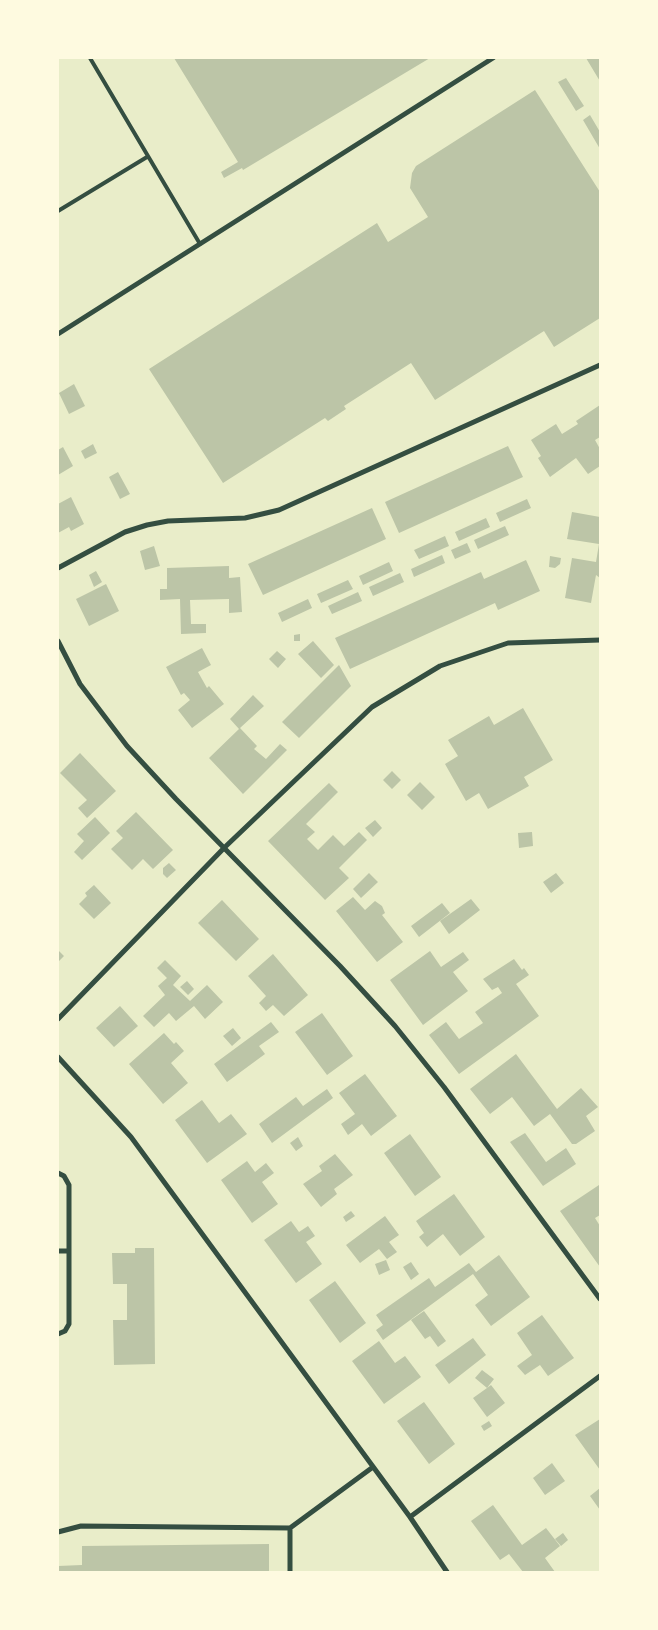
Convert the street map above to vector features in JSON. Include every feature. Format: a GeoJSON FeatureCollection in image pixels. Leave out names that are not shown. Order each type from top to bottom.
{"type":"FeatureCollection","features":[{"type":"Feature","properties":{"kind":"street"},"geometry":{"type":"LineString","coordinates":[[58,334],[493,58]]}},
{"type":"Feature","properties":{"kind":"street"},"geometry":{"type":"LineString","coordinates":[[58,568],[125,532],[147,524],[168,521],[245,518],[279,510],[600,365]]}},
{"type":"Feature","properties":{"kind":"street"},"geometry":{"type":"LineString","coordinates":[[58,1019],[225,847],[372,707],[440,666],[508,643],[600,640]]}},
{"type":"Feature","properties":{"kind":"street"},"geometry":{"type":"LineString","coordinates":[[58,642],[80,684],[127,746],[176,799],[340,966],[394,1026],[444,1087],[600,1299]]}},
{"type":"Feature","properties":{"kind":"street"},"geometry":{"type":"LineString","coordinates":[[58,1057],[131,1137],[410,1516],[447,1572]]}},
{"type":"Feature","properties":{"kind":"street"},"geometry":{"type":"LineString","coordinates":[[58,1173],[64,1176],[68,1185],[69,1324],[65,1331],[58,1334]]}},
{"type":"Feature","properties":{"kind":"street"},"geometry":{"type":"LineString","coordinates":[[58,1251],[68,1250]]}},
{"type":"Feature","properties":{"kind":"street"},"geometry":{"type":"LineString","coordinates":[[410,1516],[600,1376]]}},
{"type":"Feature","properties":{"kind":"street"},"geometry":{"type":"LineString","coordinates":[[58,1532],[81,1526],[290,1528],[373,1467]]}},
{"type":"Feature","properties":{"kind":"street"},"geometry":{"type":"LineString","coordinates":[[290,1528],[290,1572]]}},
{"type":"Feature","properties":{"kind":"lane"},"geometry":{"type":"LineString","coordinates":[[90,58],[200,244]]}},
{"type":"Feature","properties":{"kind":"lane"},"geometry":{"type":"LineString","coordinates":[[58,211],[147,157]]}},
{"type":"Feature","properties":{"kind":"building"},"geometry":{"type":"Polygon","coordinates":[[[174,58],[430,58],[243,170],[242,168],[224,178],[221,172],[238,162],[174,58]]]}},
{"type":"Feature","properties":{"kind":"building"},"geometry":{"type":"Polygon","coordinates":[[[586,58],[600,58],[600,81],[598,78],[586,58]]]}},
{"type":"Feature","properties":{"kind":"building"},"geometry":{"type":"Polygon","coordinates":[[[566,78],[584,106],[576,111],[558,82],[566,78]]]}},
{"type":"Feature","properties":{"kind":"building"},"geometry":{"type":"Polygon","coordinates":[[[535,90],[600,192],[600,318],[554,347],[544,331],[435,400],[411,363],[344,406],[346,409],[328,421],[325,418],[223,483],[149,369],[377,223],[388,242],[428,217],[410,188],[412,173],[416,166],[535,90]]]}},
{"type":"Feature","properties":{"kind":"building"},"geometry":{"type":"Polygon","coordinates":[[[590,115],[600,132],[600,149],[583,120],[590,115]]]}},
{"type":"Feature","properties":{"kind":"building"},"geometry":{"type":"Polygon","coordinates":[[[74,384],[85,406],[69,414],[59,393],[74,384]]]}},
{"type":"Feature","properties":{"kind":"building"},"geometry":{"type":"Polygon","coordinates":[[[600,405],[600,437],[595,440],[600,449],[600,466],[588,474],[576,458],[550,477],[538,458],[541,456],[531,440],[556,424],[562,434],[578,424],[576,421],[600,405]]]}},
{"type":"Feature","properties":{"kind":"building"},"geometry":{"type":"Polygon","coordinates":[[[93,444],[97,453],[85,459],[81,451],[93,444]]]}},
{"type":"Feature","properties":{"kind":"building"},"geometry":{"type":"Polygon","coordinates":[[[508,446],[523,477],[399,533],[385,502],[508,446]]]}},
{"type":"Feature","properties":{"kind":"building"},"geometry":{"type":"Polygon","coordinates":[[[63,447],[73,466],[58,475],[58,450],[63,447]]]}},
{"type":"Feature","properties":{"kind":"building"},"geometry":{"type":"Polygon","coordinates":[[[118,472],[130,494],[120,499],[109,477],[118,472]]]}},
{"type":"Feature","properties":{"kind":"building"},"geometry":{"type":"Polygon","coordinates":[[[71,497],[84,524],[71,531],[69,527],[58,533],[58,504],[71,497]]]}},
{"type":"Feature","properties":{"kind":"building"},"geometry":{"type":"Polygon","coordinates":[[[527,499],[531,508],[500,522],[496,513],[527,499]]]}},
{"type":"Feature","properties":{"kind":"building"},"geometry":{"type":"Polygon","coordinates":[[[372,508],[386,539],[263,595],[248,564],[372,508]]]}},
{"type":"Feature","properties":{"kind":"building"},"geometry":{"type":"Polygon","coordinates":[[[572,512],[600,517],[600,578],[596,575],[591,603],[565,598],[572,558],[596,562],[599,544],[567,539],[572,512]]]}},
{"type":"Feature","properties":{"kind":"building"},"geometry":{"type":"Polygon","coordinates":[[[486,518],[490,527],[459,541],[455,532],[486,518]]]}},
{"type":"Feature","properties":{"kind":"building"},"geometry":{"type":"Polygon","coordinates":[[[505,526],[509,535],[478,549],[474,540],[505,526]]]}},
{"type":"Feature","properties":{"kind":"building"},"geometry":{"type":"Polygon","coordinates":[[[445,536],[449,546],[419,559],[414,550],[445,536]]]}},
{"type":"Feature","properties":{"kind":"building"},"geometry":{"type":"Polygon","coordinates":[[[467,543],[471,552],[455,559],[451,550],[467,543]]]}},
{"type":"Feature","properties":{"kind":"building"},"geometry":{"type":"Polygon","coordinates":[[[154,546],[160,566],[145,570],[140,551],[154,546]]]}},
{"type":"Feature","properties":{"kind":"building"},"geometry":{"type":"Polygon","coordinates":[[[442,555],[445,563],[414,577],[411,569],[442,555]]]}},
{"type":"Feature","properties":{"kind":"building"},"geometry":{"type":"Polygon","coordinates":[[[550,556],[561,558],[560,564],[555,568],[549,567],[550,556]]]}},
{"type":"Feature","properties":{"kind":"building"},"geometry":{"type":"Polygon","coordinates":[[[526,560],[540,591],[498,610],[495,603],[350,669],[335,638],[481,572],[484,579],[526,560]]]}},
{"type":"Feature","properties":{"kind":"building"},"geometry":{"type":"Polygon","coordinates":[[[389,562],[393,571],[363,585],[359,576],[389,562]]]}},
{"type":"Feature","properties":{"kind":"building"},"geometry":{"type":"Polygon","coordinates":[[[229,566],[229,578],[240,577],[242,612],[229,613],[229,599],[190,600],[191,624],[206,624],[206,633],[181,634],[180,599],[160,600],[160,589],[167,589],[167,568],[229,566]]]}},
{"type":"Feature","properties":{"kind":"building"},"geometry":{"type":"Polygon","coordinates":[[[96,571],[102,582],[94,587],[89,575],[96,571]]]}},
{"type":"Feature","properties":{"kind":"building"},"geometry":{"type":"Polygon","coordinates":[[[400,573],[404,582],[373,596],[369,587],[400,573]]]}},
{"type":"Feature","properties":{"kind":"building"},"geometry":{"type":"Polygon","coordinates":[[[348,580],[353,589],[321,603],[317,594],[348,580]]]}},
{"type":"Feature","properties":{"kind":"building"},"geometry":{"type":"Polygon","coordinates":[[[106,584],[119,611],[89,626],[76,599],[106,584]]]}},
{"type":"Feature","properties":{"kind":"building"},"geometry":{"type":"Polygon","coordinates":[[[358,592],[362,601],[332,614],[328,606],[358,592]]]}},
{"type":"Feature","properties":{"kind":"building"},"geometry":{"type":"Polygon","coordinates":[[[308,599],[312,608],[282,622],[278,613],[308,599]]]}},
{"type":"Feature","properties":{"kind":"building"},"geometry":{"type":"Polygon","coordinates":[[[300,634],[300,641],[294,641],[294,635],[300,634]]]}},
{"type":"Feature","properties":{"kind":"building"},"geometry":{"type":"Polygon","coordinates":[[[313,641],[334,665],[321,678],[298,654],[313,641]]]}},
{"type":"Feature","properties":{"kind":"building"},"geometry":{"type":"Polygon","coordinates":[[[202,648],[211,665],[198,672],[207,688],[209,686],[224,704],[192,728],[178,710],[190,700],[184,693],[181,695],[166,667],[202,648]]]}},
{"type":"Feature","properties":{"kind":"building"},"geometry":{"type":"Polygon","coordinates":[[[277,651],[286,659],[278,668],[269,659],[277,651]]]}},
{"type":"Feature","properties":{"kind":"building"},"geometry":{"type":"Polygon","coordinates":[[[339,665],[351,686],[299,738],[282,722],[339,665]]]}},
{"type":"Feature","properties":{"kind":"building"},"geometry":{"type":"Polygon","coordinates":[[[253,695],[264,706],[240,728],[257,746],[254,749],[266,759],[280,744],[287,750],[243,794],[209,758],[239,729],[230,719],[253,695]]]}},
{"type":"Feature","properties":{"kind":"building"},"geometry":{"type":"Polygon","coordinates":[[[523,708],[553,760],[524,777],[529,786],[488,809],[479,793],[466,801],[445,764],[458,756],[448,740],[489,716],[494,725],[523,708]]]}},
{"type":"Feature","properties":{"kind":"building"},"geometry":{"type":"Polygon","coordinates":[[[80,753],[116,791],[87,818],[78,808],[87,800],[60,773],[80,753]]]}},
{"type":"Feature","properties":{"kind":"building"},"geometry":{"type":"Polygon","coordinates":[[[392,771],[401,780],[392,789],[383,780],[392,771]]]}},
{"type":"Feature","properties":{"kind":"building"},"geometry":{"type":"Polygon","coordinates":[[[420,782],[435,797],[422,810],[407,795],[420,782]]]}},
{"type":"Feature","properties":{"kind":"building"},"geometry":{"type":"Polygon","coordinates":[[[329,783],[338,792],[306,824],[315,832],[307,839],[318,850],[333,835],[344,846],[359,832],[367,840],[339,868],[349,878],[325,900],[268,841],[329,783]]]}},
{"type":"Feature","properties":{"kind":"building"},"geometry":{"type":"Polygon","coordinates":[[[136,812],[173,850],[153,869],[143,859],[132,870],[111,849],[123,838],[116,831],[136,812]]]}},
{"type":"Feature","properties":{"kind":"building"},"geometry":{"type":"Polygon","coordinates":[[[95,817],[110,833],[82,860],[74,852],[84,841],[77,834],[95,817]]]}},
{"type":"Feature","properties":{"kind":"building"},"geometry":{"type":"Polygon","coordinates":[[[375,820],[382,828],[373,837],[365,828],[375,820]]]}},
{"type":"Feature","properties":{"kind":"building"},"geometry":{"type":"Polygon","coordinates":[[[532,832],[533,846],[519,848],[518,833],[532,832]]]}},
{"type":"Feature","properties":{"kind":"building"},"geometry":{"type":"Polygon","coordinates":[[[169,863],[176,870],[167,878],[163,874],[163,868],[169,863]]]}},
{"type":"Feature","properties":{"kind":"building"},"geometry":{"type":"Polygon","coordinates":[[[369,873],[378,882],[361,898],[353,889],[369,873]]]}},
{"type":"Feature","properties":{"kind":"building"},"geometry":{"type":"Polygon","coordinates":[[[556,873],[564,883],[551,893],[543,882],[556,873]]]}},
{"type":"Feature","properties":{"kind":"building"},"geometry":{"type":"Polygon","coordinates":[[[94,885],[111,903],[94,919],[79,904],[87,896],[85,893],[94,885]]]}},
{"type":"Feature","properties":{"kind":"building"},"geometry":{"type":"Polygon","coordinates":[[[353,897],[365,910],[375,901],[382,906],[385,913],[382,915],[403,942],[377,962],[336,911],[353,897]]]}},
{"type":"Feature","properties":{"kind":"building"},"geometry":{"type":"Polygon","coordinates":[[[471,899],[480,910],[449,934],[440,921],[471,899]]]}},
{"type":"Feature","properties":{"kind":"building"},"geometry":{"type":"Polygon","coordinates":[[[222,900],[259,939],[236,961],[198,923],[222,900]]]}},
{"type":"Feature","properties":{"kind":"building"},"geometry":{"type":"Polygon","coordinates":[[[442,903],[450,913],[419,937],[411,926],[442,903]]]}},
{"type":"Feature","properties":{"kind":"building"},"geometry":{"type":"Polygon","coordinates":[[[58,950],[64,956],[58,962],[58,950]]]}},
{"type":"Feature","properties":{"kind":"building"},"geometry":{"type":"Polygon","coordinates":[[[430,951],[441,967],[463,952],[469,960],[453,972],[468,991],[423,1025],[390,980],[430,951]]]}},
{"type":"Feature","properties":{"kind":"building"},"geometry":{"type":"Polygon","coordinates":[[[273,954],[308,995],[284,1016],[273,1005],[266,1011],[259,1003],[266,996],[248,976],[273,954]]]}},
{"type":"Feature","properties":{"kind":"building"},"geometry":{"type":"Polygon","coordinates":[[[514,959],[522,970],[524,968],[529,975],[516,984],[539,1016],[459,1074],[429,1035],[446,1022],[459,1039],[483,1023],[475,1012],[502,993],[498,987],[492,990],[483,979],[514,959]]]}},
{"type":"Feature","properties":{"kind":"building"},"geometry":{"type":"Polygon","coordinates":[[[165,960],[181,976],[173,985],[190,1001],[207,985],[223,1002],[205,1019],[194,1006],[176,1021],[169,1013],[154,1027],[143,1016],[165,995],[158,986],[167,978],[157,968],[165,960]]]}},
{"type":"Feature","properties":{"kind":"building"},"geometry":{"type":"Polygon","coordinates":[[[187,981],[194,989],[188,995],[180,987],[187,981]]]}},
{"type":"Feature","properties":{"kind":"building"},"geometry":{"type":"Polygon","coordinates":[[[120,1006],[138,1026],[114,1047],[96,1028],[120,1006]]]}},
{"type":"Feature","properties":{"kind":"building"},"geometry":{"type":"Polygon","coordinates":[[[322,1013],[353,1056],[327,1075],[295,1032],[322,1013]]]}},
{"type":"Feature","properties":{"kind":"building"},"geometry":{"type":"Polygon","coordinates":[[[271,1022],[279,1032],[259,1046],[265,1054],[227,1082],[214,1064],[271,1022]]]}},
{"type":"Feature","properties":{"kind":"building"},"geometry":{"type":"Polygon","coordinates":[[[233,1028],[241,1038],[232,1046],[223,1036],[233,1028]]]}},
{"type":"Feature","properties":{"kind":"building"},"geometry":{"type":"Polygon","coordinates":[[[164,1033],[184,1051],[171,1063],[188,1083],[163,1104],[129,1064],[164,1033]]]}},
{"type":"Feature","properties":{"kind":"building"},"geometry":{"type":"Polygon","coordinates":[[[516,1054],[557,1109],[581,1088],[598,1107],[586,1116],[595,1131],[576,1144],[572,1144],[550,1114],[534,1126],[512,1097],[490,1114],[470,1089],[516,1054]]]}},
{"type":"Feature","properties":{"kind":"building"},"geometry":{"type":"Polygon","coordinates":[[[365,1074],[397,1116],[371,1136],[362,1124],[348,1135],[341,1124],[355,1114],[339,1093],[365,1074]]]}},
{"type":"Feature","properties":{"kind":"building"},"geometry":{"type":"Polygon","coordinates":[[[327,1089],[333,1098],[272,1143],[259,1124],[296,1097],[303,1106],[327,1089]]]}},
{"type":"Feature","properties":{"kind":"building"},"geometry":{"type":"Polygon","coordinates":[[[202,1100],[219,1123],[231,1114],[247,1134],[207,1163],[175,1120],[202,1100]]]}},
{"type":"Feature","properties":{"kind":"building"},"geometry":{"type":"Polygon","coordinates":[[[525,1133],[546,1162],[566,1148],[576,1164],[543,1186],[510,1142],[525,1133]]]}},
{"type":"Feature","properties":{"kind":"building"},"geometry":{"type":"Polygon","coordinates":[[[410,1134],[441,1177],[415,1196],[384,1153],[410,1134]]]}},
{"type":"Feature","properties":{"kind":"building"},"geometry":{"type":"Polygon","coordinates":[[[298,1137],[303,1146],[296,1151],[290,1143],[298,1137]]]}},
{"type":"Feature","properties":{"kind":"building"},"geometry":{"type":"Polygon","coordinates":[[[335,1154],[353,1175],[334,1189],[337,1194],[321,1207],[303,1184],[322,1171],[319,1166],[335,1154]]]}},
{"type":"Feature","properties":{"kind":"building"},"geometry":{"type":"Polygon","coordinates":[[[247,1161],[255,1172],[266,1163],[274,1173],[262,1182],[278,1204],[252,1223],[221,1180],[247,1161]]]}},
{"type":"Feature","properties":{"kind":"building"},"geometry":{"type":"Polygon","coordinates":[[[599,1185],[600,1215],[595,1218],[600,1226],[600,1267],[560,1211],[599,1185]]]}},
{"type":"Feature","properties":{"kind":"building"},"geometry":{"type":"Polygon","coordinates":[[[454,1194],[485,1237],[460,1256],[443,1234],[427,1247],[419,1237],[424,1233],[416,1221],[454,1194]]]}},
{"type":"Feature","properties":{"kind":"building"},"geometry":{"type":"Polygon","coordinates":[[[351,1211],[355,1216],[346,1222],[343,1217],[351,1211]]]}},
{"type":"Feature","properties":{"kind":"building"},"geometry":{"type":"Polygon","coordinates":[[[385,1216],[399,1235],[389,1242],[397,1252],[387,1259],[379,1249],[360,1263],[346,1245],[385,1216]]]}},
{"type":"Feature","properties":{"kind":"building"},"geometry":{"type":"Polygon","coordinates":[[[291,1221],[299,1232],[308,1226],[315,1236],[306,1242],[322,1264],[296,1283],[264,1240],[291,1221]]]}},
{"type":"Feature","properties":{"kind":"building"},"geometry":{"type":"Polygon","coordinates":[[[135,1248],[154,1248],[155,1364],[114,1365],[113,1320],[127,1320],[127,1284],[113,1284],[112,1253],[135,1253],[135,1248]]]}},
{"type":"Feature","properties":{"kind":"building"},"geometry":{"type":"Polygon","coordinates":[[[499,1255],[530,1297],[491,1326],[475,1305],[488,1295],[473,1274],[383,1340],[376,1330],[383,1325],[376,1315],[429,1278],[435,1287],[469,1263],[476,1272],[499,1255]]]}},
{"type":"Feature","properties":{"kind":"building"},"geometry":{"type":"Polygon","coordinates":[[[386,1260],[390,1270],[379,1275],[375,1264],[386,1260]]]}},
{"type":"Feature","properties":{"kind":"building"},"geometry":{"type":"Polygon","coordinates":[[[411,1262],[419,1274],[411,1280],[403,1267],[411,1262]]]}},
{"type":"Feature","properties":{"kind":"building"},"geometry":{"type":"Polygon","coordinates":[[[335,1281],[366,1323],[340,1343],[309,1300],[335,1281]]]}},
{"type":"Feature","properties":{"kind":"building"},"geometry":{"type":"Polygon","coordinates":[[[424,1311],[446,1341],[438,1347],[430,1336],[425,1339],[411,1320],[424,1311]]]}},
{"type":"Feature","properties":{"kind":"building"},"geometry":{"type":"Polygon","coordinates":[[[542,1315],[574,1358],[548,1376],[540,1365],[525,1375],[517,1366],[532,1355],[517,1333],[542,1315]]]}},
{"type":"Feature","properties":{"kind":"building"},"geometry":{"type":"Polygon","coordinates":[[[473,1338],[486,1355],[449,1384],[435,1365],[473,1338]]]}},
{"type":"Feature","properties":{"kind":"building"},"geometry":{"type":"Polygon","coordinates":[[[379,1341],[395,1363],[405,1356],[421,1377],[384,1404],[352,1361],[379,1341]]]}},
{"type":"Feature","properties":{"kind":"building"},"geometry":{"type":"Polygon","coordinates":[[[482,1370],[494,1379],[487,1388],[475,1378],[482,1370]]]}},
{"type":"Feature","properties":{"kind":"building"},"geometry":{"type":"Polygon","coordinates":[[[491,1385],[505,1403],[487,1417],[473,1398],[491,1385]]]}},
{"type":"Feature","properties":{"kind":"building"},"geometry":{"type":"Polygon","coordinates":[[[424,1402],[455,1444],[429,1464],[397,1421],[424,1402]]]}},
{"type":"Feature","properties":{"kind":"building"},"geometry":{"type":"Polygon","coordinates":[[[600,1419],[600,1470],[575,1435],[600,1419]]]}},
{"type":"Feature","properties":{"kind":"building"},"geometry":{"type":"Polygon","coordinates":[[[489,1421],[492,1426],[484,1431],[481,1426],[489,1421]]]}},
{"type":"Feature","properties":{"kind":"building"},"geometry":{"type":"Polygon","coordinates":[[[552,1463],[565,1481],[545,1495],[533,1478],[552,1463]]]}},
{"type":"Feature","properties":{"kind":"building"},"geometry":{"type":"Polygon","coordinates":[[[600,1488],[600,1510],[590,1496],[600,1488]]]}},
{"type":"Feature","properties":{"kind":"building"},"geometry":{"type":"Polygon","coordinates":[[[493,1505],[522,1545],[546,1528],[560,1546],[545,1558],[555,1572],[523,1572],[509,1554],[500,1560],[471,1521],[493,1505]]]}},
{"type":"Feature","properties":{"kind":"building"},"geometry":{"type":"Polygon","coordinates":[[[563,1533],[568,1540],[561,1546],[555,1539],[563,1533]]]}},
{"type":"Feature","properties":{"kind":"building"},"geometry":{"type":"Polygon","coordinates":[[[269,1544],[269,1572],[58,1572],[58,1566],[82,1565],[82,1546],[269,1544]]]}}]}
